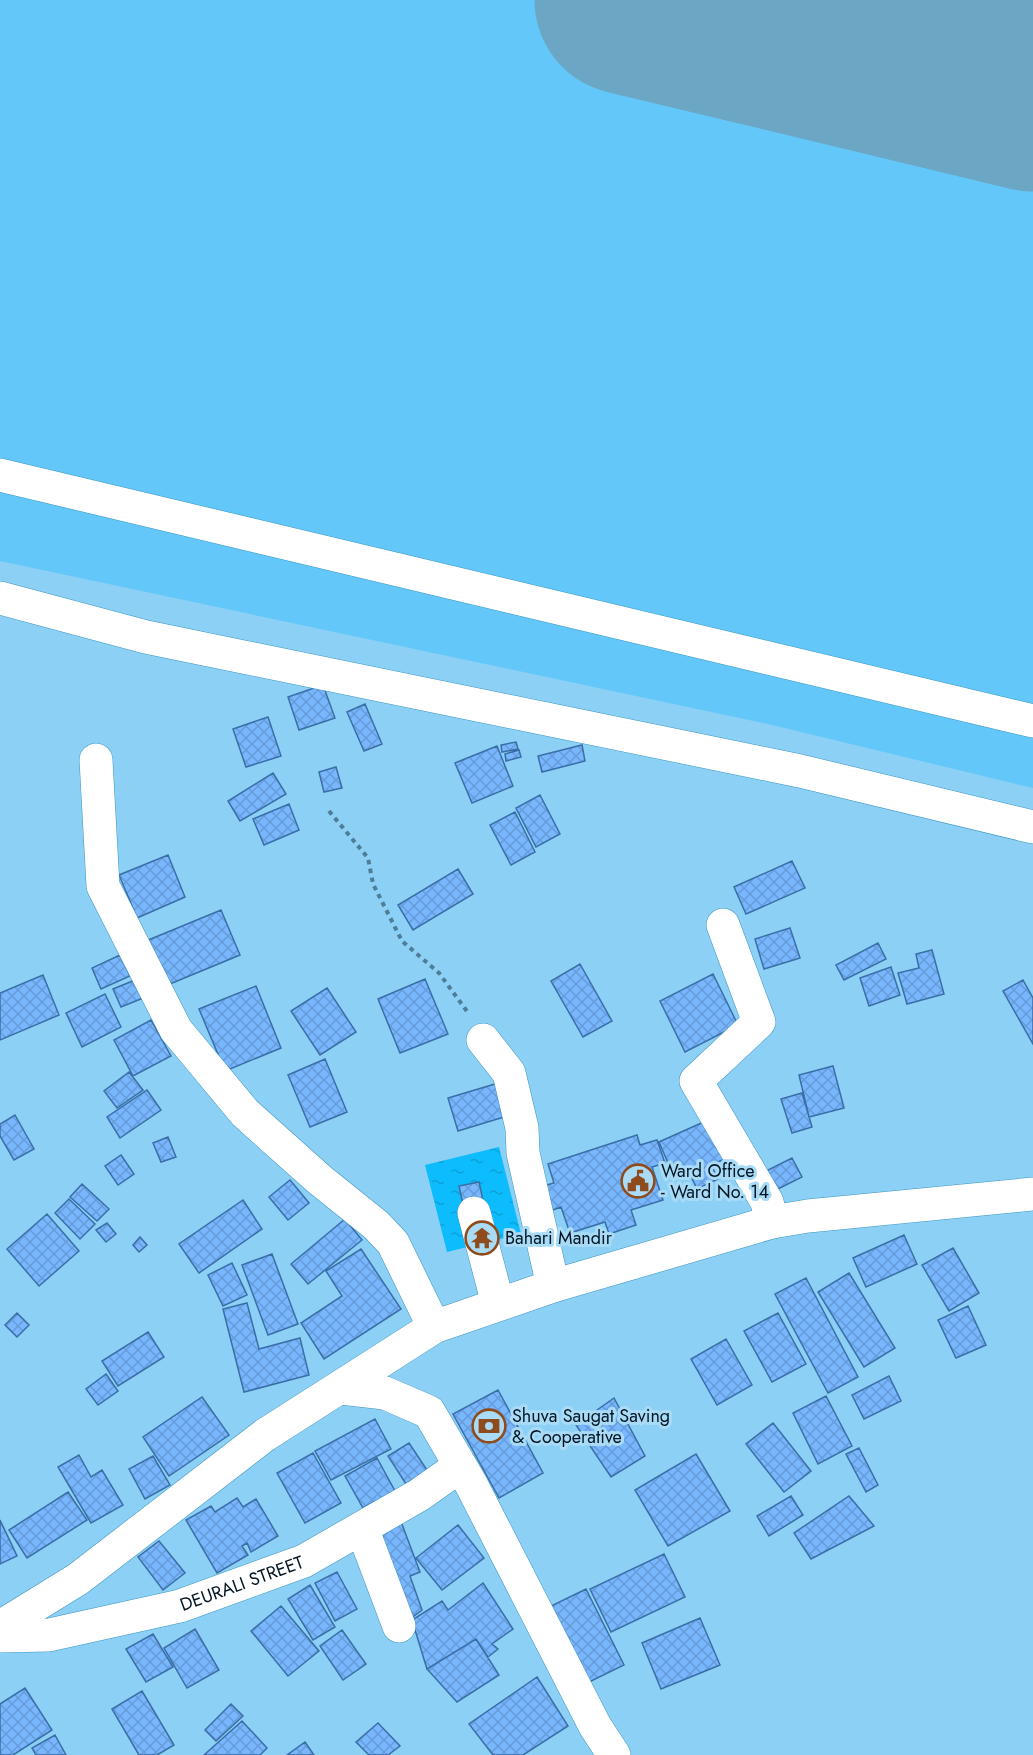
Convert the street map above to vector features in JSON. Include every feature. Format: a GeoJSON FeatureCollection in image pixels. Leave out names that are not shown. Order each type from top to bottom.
{"type":"FeatureCollection","features":[{"type":"Feature","properties":{"kind":"street"},"geometry":{"type":"LineString","coordinates":[[0,475],[1033,721]]}},
{"type":"Feature","properties":{"kind":"street"},"geometry":{"type":"LineString","coordinates":[[0,598],[146,637],[800,771],[1033,827]]}},
{"type":"Feature","properties":{"kind":"street"},"geometry":{"type":"LineString","coordinates":[[96,760],[103,886],[176,1030],[245,1113],[320,1180],[376,1225],[393,1243],[434,1327]]}},
{"type":"Feature","properties":{"kind":"street"},"geometry":{"type":"LineString","coordinates":[[723,925],[759,1022],[696,1081],[767,1202],[772,1222]]}},
{"type":"Feature","properties":{"kind":"street"},"geometry":{"type":"LineString","coordinates":[[483,1040],[509,1073],[522,1128],[523,1153],[553,1286]]}},
{"type":"Feature","properties":{"kind":"street"},"geometry":{"type":"LineString","coordinates":[[0,1627],[78,1578],[265,1435],[434,1327],[553,1286],[772,1222],[808,1216],[1033,1194]]}},
{"type":"Feature","properties":{"kind":"street"},"geometry":{"type":"LineString","coordinates":[[474,1213],[498,1304]]}},
{"type":"Feature","properties":{"kind":"street"},"geometry":{"type":"LineString","coordinates":[[341,1388],[385,1393],[429,1412],[460,1466],[595,1726],[614,1755]]}},
{"type":"Feature","properties":{"kind":"street","name":"DEURALI STREET"},"geometry":{"type":"LineString","coordinates":[[0,1636],[49,1635],[180,1606],[304,1561],[419,1495],[460,1466]]}},
{"type":"Feature","properties":{"kind":"street"},"geometry":{"type":"LineString","coordinates":[[362,1528],[399,1626]]}},
{"type":"Feature","properties":{"kind":"path"},"geometry":{"type":"LineString","coordinates":[[329,811],[368,858],[373,884],[402,941],[439,973],[464,1005],[483,1040]]}},
{"type":"Feature","properties":{"kind":"shaded area"},"geometry":{"type":"Polygon","coordinates":[[[0,0],[1033,0],[1033,788],[768,724],[0,561],[0,0]]]}},
{"type":"Feature","properties":{"kind":"water"},"geometry":{"type":"Polygon","coordinates":[[[499,1147],[521,1234],[447,1252],[425,1165],[499,1147]]]}},
{"type":"Feature","properties":{"kind":"building"},"geometry":{"type":"Polygon","coordinates":[[[323,685],[335,718],[299,730],[288,697],[323,685]]]}},
{"type":"Feature","properties":{"kind":"building"},"geometry":{"type":"Polygon","coordinates":[[[365,704],[382,744],[364,751],[347,712],[365,704]]]}},
{"type":"Feature","properties":{"kind":"building"},"geometry":{"type":"Polygon","coordinates":[[[268,717],[281,756],[246,767],[233,729],[268,717]]]}},
{"type":"Feature","properties":{"kind":"building"},"geometry":{"type":"Polygon","coordinates":[[[516,742],[518,749],[502,752],[501,745],[516,742]]]}},
{"type":"Feature","properties":{"kind":"building"},"geometry":{"type":"Polygon","coordinates":[[[582,745],[585,761],[542,772],[538,756],[582,745]]]}},
{"type":"Feature","properties":{"kind":"building"},"geometry":{"type":"Polygon","coordinates":[[[497,746],[513,786],[472,803],[455,763],[497,746]]]}},
{"type":"Feature","properties":{"kind":"building"},"geometry":{"type":"Polygon","coordinates":[[[519,750],[521,757],[506,761],[505,754],[519,750]]]}},
{"type":"Feature","properties":{"kind":"building"},"geometry":{"type":"Polygon","coordinates":[[[336,767],[342,788],[324,792],[319,772],[336,767]]]}},
{"type":"Feature","properties":{"kind":"building"},"geometry":{"type":"Polygon","coordinates":[[[273,773],[286,794],[240,821],[228,801],[273,773]]]}},
{"type":"Feature","properties":{"kind":"building"},"geometry":{"type":"Polygon","coordinates":[[[540,795],[560,834],[536,847],[516,808],[540,795]]]}},
{"type":"Feature","properties":{"kind":"building"},"geometry":{"type":"Polygon","coordinates":[[[289,804],[299,830],[264,845],[253,819],[289,804]]]}},
{"type":"Feature","properties":{"kind":"building"},"geometry":{"type":"Polygon","coordinates":[[[515,812],[535,852],[511,865],[490,825],[515,812]]]}},
{"type":"Feature","properties":{"kind":"building"},"geometry":{"type":"Polygon","coordinates":[[[168,855],[185,897],[137,918],[119,875],[168,855]]]}},
{"type":"Feature","properties":{"kind":"building"},"geometry":{"type":"Polygon","coordinates":[[[792,861],[805,888],[746,914],[734,887],[792,861]]]}},
{"type":"Feature","properties":{"kind":"building"},"geometry":{"type":"Polygon","coordinates":[[[458,869],[473,894],[413,930],[398,905],[458,869]]]}},
{"type":"Feature","properties":{"kind":"building"},"geometry":{"type":"Polygon","coordinates":[[[221,910],[240,955],[165,986],[146,941],[221,910]]]}},
{"type":"Feature","properties":{"kind":"building"},"geometry":{"type":"Polygon","coordinates":[[[790,928],[800,958],[764,969],[755,939],[790,928]]]}},
{"type":"Feature","properties":{"kind":"building"},"geometry":{"type":"Polygon","coordinates":[[[878,943],[886,959],[844,980],[836,965],[878,943]]]}},
{"type":"Feature","properties":{"kind":"building"},"geometry":{"type":"Polygon","coordinates":[[[932,950],[944,994],[907,1004],[898,973],[919,968],[916,954],[932,950]]]}},
{"type":"Feature","properties":{"kind":"building"},"geometry":{"type":"Polygon","coordinates":[[[120,955],[130,976],[101,989],[92,968],[120,955]]]}},
{"type":"Feature","properties":{"kind":"building"},"geometry":{"type":"Polygon","coordinates":[[[580,964],[612,1021],[583,1037],[551,981],[580,964]]]}},
{"type":"Feature","properties":{"kind":"building"},"geometry":{"type":"Polygon","coordinates":[[[891,967],[900,995],[869,1006],[860,978],[891,967]]]}},
{"type":"Feature","properties":{"kind":"building"},"geometry":{"type":"Polygon","coordinates":[[[713,974],[738,1025],[685,1052],[660,1001],[713,974]]]}},
{"type":"Feature","properties":{"kind":"building"},"geometry":{"type":"Polygon","coordinates":[[[43,975],[59,1015],[0,1040],[0,993],[43,975]]]}},
{"type":"Feature","properties":{"kind":"building"},"geometry":{"type":"Polygon","coordinates":[[[140,978],[148,996],[121,1007],[113,989],[140,978]]]}},
{"type":"Feature","properties":{"kind":"building"},"geometry":{"type":"Polygon","coordinates":[[[425,979],[448,1034],[400,1053],[378,999],[425,979]]]}},
{"type":"Feature","properties":{"kind":"building"},"geometry":{"type":"Polygon","coordinates":[[[1023,980],[1033,998],[1033,1044],[1003,991],[1023,980]]]}},
{"type":"Feature","properties":{"kind":"building"},"geometry":{"type":"Polygon","coordinates":[[[256,986],[281,1048],[225,1071],[199,1009],[256,986]]]}},
{"type":"Feature","properties":{"kind":"building"},"geometry":{"type":"Polygon","coordinates":[[[327,988],[356,1032],[320,1055],[291,1011],[327,988]]]}},
{"type":"Feature","properties":{"kind":"building"},"geometry":{"type":"Polygon","coordinates":[[[105,994],[121,1027],[82,1047],[66,1013],[105,994]]]}},
{"type":"Feature","properties":{"kind":"building"},"geometry":{"type":"Polygon","coordinates":[[[151,1020],[171,1056],[133,1076],[114,1040],[151,1020]]]}},
{"type":"Feature","properties":{"kind":"building"},"geometry":{"type":"Polygon","coordinates":[[[325,1059],[347,1112],[310,1127],[288,1075],[325,1059]]]}},
{"type":"Feature","properties":{"kind":"building"},"geometry":{"type":"Polygon","coordinates":[[[833,1066],[844,1108],[809,1117],[799,1075],[833,1066]]]}},
{"type":"Feature","properties":{"kind":"building"},"geometry":{"type":"Polygon","coordinates":[[[129,1072],[143,1090],[117,1108],[104,1091],[129,1072]]]}},
{"type":"Feature","properties":{"kind":"building"},"geometry":{"type":"Polygon","coordinates":[[[495,1084],[504,1117],[458,1131],[448,1098],[495,1084]]]}},
{"type":"Feature","properties":{"kind":"building"},"geometry":{"type":"Polygon","coordinates":[[[147,1090],[161,1110],[120,1138],[107,1117],[147,1090]]]}},
{"type":"Feature","properties":{"kind":"building"},"geometry":{"type":"Polygon","coordinates":[[[802,1093],[812,1127],[792,1133],[781,1099],[802,1093]]]}},
{"type":"Feature","properties":{"kind":"building"},"geometry":{"type":"Polygon","coordinates":[[[15,1115],[34,1149],[14,1160],[0,1136],[0,1124],[15,1115]]]}},
{"type":"Feature","properties":{"kind":"building"},"geometry":{"type":"Polygon","coordinates":[[[708,1120],[725,1159],[711,1165],[718,1179],[697,1189],[688,1170],[674,1177],[659,1142],[708,1120]]]}},
{"type":"Feature","properties":{"kind":"building"},"geometry":{"type":"Polygon","coordinates":[[[637,1135],[640,1145],[657,1140],[665,1163],[652,1167],[663,1200],[631,1210],[636,1225],[609,1234],[605,1222],[570,1233],[561,1207],[547,1212],[539,1187],[554,1183],[548,1164],[637,1135]]]}},
{"type":"Feature","properties":{"kind":"building"},"geometry":{"type":"Polygon","coordinates":[[[168,1137],[176,1157],[161,1162],[153,1143],[168,1137]]]}},
{"type":"Feature","properties":{"kind":"building"},"geometry":{"type":"Polygon","coordinates":[[[121,1155],[134,1174],[118,1185],[105,1166],[121,1155]]]}},
{"type":"Feature","properties":{"kind":"building"},"geometry":{"type":"Polygon","coordinates":[[[792,1158],[802,1177],[776,1190],[766,1171],[792,1158]]]}},
{"type":"Feature","properties":{"kind":"building"},"geometry":{"type":"Polygon","coordinates":[[[290,1180],[309,1203],[288,1220],[269,1197],[290,1180]]]}},
{"type":"Feature","properties":{"kind":"building"},"geometry":{"type":"Polygon","coordinates":[[[479,1182],[484,1205],[464,1209],[459,1186],[479,1182]]]}},
{"type":"Feature","properties":{"kind":"building"},"geometry":{"type":"Polygon","coordinates":[[[82,1184],[109,1209],[97,1221],[70,1197],[82,1184]]]}},
{"type":"Feature","properties":{"kind":"building"},"geometry":{"type":"Polygon","coordinates":[[[69,1199],[95,1224],[80,1239],[55,1213],[69,1199]]]}},
{"type":"Feature","properties":{"kind":"building"},"geometry":{"type":"Polygon","coordinates":[[[243,1200],[262,1229],[199,1273],[179,1244],[243,1200]]]}},
{"type":"Feature","properties":{"kind":"building"},"geometry":{"type":"Polygon","coordinates":[[[47,1214],[79,1251],[39,1286],[7,1249],[47,1214]]]}},
{"type":"Feature","properties":{"kind":"building"},"geometry":{"type":"Polygon","coordinates":[[[345,1219],[362,1240],[308,1284],[291,1264],[345,1219]]]}},
{"type":"Feature","properties":{"kind":"building"},"geometry":{"type":"Polygon","coordinates":[[[107,1223],[116,1234],[106,1242],[96,1230],[107,1223]]]}},
{"type":"Feature","properties":{"kind":"building"},"geometry":{"type":"Polygon","coordinates":[[[904,1235],[917,1264],[866,1287],[853,1258],[904,1235]]]}},
{"type":"Feature","properties":{"kind":"building"},"geometry":{"type":"Polygon","coordinates":[[[140,1237],[147,1245],[139,1252],[133,1245],[140,1237]]]}},
{"type":"Feature","properties":{"kind":"building"},"geometry":{"type":"Polygon","coordinates":[[[953,1248],[979,1293],[949,1311],[922,1265],[953,1248]]]}},
{"type":"Feature","properties":{"kind":"building"},"geometry":{"type":"Polygon","coordinates":[[[361,1249],[401,1309],[324,1359],[301,1323],[342,1296],[326,1271],[361,1249]]]}},
{"type":"Feature","properties":{"kind":"building"},"geometry":{"type":"Polygon","coordinates":[[[272,1254],[298,1324],[268,1335],[242,1265],[272,1254]]]}},
{"type":"Feature","properties":{"kind":"building"},"geometry":{"type":"Polygon","coordinates":[[[232,1263],[247,1295],[223,1306],[208,1275],[232,1263]]]}},
{"type":"Feature","properties":{"kind":"building"},"geometry":{"type":"Polygon","coordinates":[[[849,1273],[895,1348],[864,1367],[818,1292],[849,1273]]]}},
{"type":"Feature","properties":{"kind":"building"},"geometry":{"type":"Polygon","coordinates":[[[806,1278],[858,1377],[828,1393],[775,1294],[806,1278]]]}},
{"type":"Feature","properties":{"kind":"building"},"geometry":{"type":"Polygon","coordinates":[[[247,1303],[259,1349],[300,1338],[309,1375],[244,1392],[223,1309],[247,1303]]]}},
{"type":"Feature","properties":{"kind":"building"},"geometry":{"type":"Polygon","coordinates":[[[968,1306],[986,1345],[956,1358],[938,1320],[968,1306]]]}},
{"type":"Feature","properties":{"kind":"building"},"geometry":{"type":"Polygon","coordinates":[[[17,1313],[29,1325],[17,1337],[5,1325],[17,1313]]]}},
{"type":"Feature","properties":{"kind":"building"},"geometry":{"type":"Polygon","coordinates":[[[778,1313],[806,1364],[772,1382],[744,1331],[778,1313]]]}},
{"type":"Feature","properties":{"kind":"building"},"geometry":{"type":"Polygon","coordinates":[[[148,1332],[164,1357],[118,1386],[102,1361],[148,1332]]]}},
{"type":"Feature","properties":{"kind":"building"},"geometry":{"type":"Polygon","coordinates":[[[726,1339],[752,1385],[717,1405],[691,1359],[726,1339]]]}},
{"type":"Feature","properties":{"kind":"building"},"geometry":{"type":"Polygon","coordinates":[[[106,1374],[118,1391],[98,1405],[86,1389],[106,1374]]]}},
{"type":"Feature","properties":{"kind":"building"},"geometry":{"type":"Polygon","coordinates":[[[889,1376],[901,1401],[864,1419],[852,1395],[889,1376]]]}},
{"type":"Feature","properties":{"kind":"building"},"geometry":{"type":"Polygon","coordinates":[[[498,1390],[543,1473],[499,1498],[453,1414],[498,1390]]]}},
{"type":"Feature","properties":{"kind":"building"},"geometry":{"type":"Polygon","coordinates":[[[826,1396],[852,1446],[818,1464],[793,1413],[826,1396]]]}},
{"type":"Feature","properties":{"kind":"building"},"geometry":{"type":"Polygon","coordinates":[[[202,1397],[229,1435],[169,1476],[143,1437],[202,1397]]]}},
{"type":"Feature","properties":{"kind":"building"},"geometry":{"type":"Polygon","coordinates":[[[614,1398],[645,1456],[611,1477],[576,1425],[614,1398]]]}},
{"type":"Feature","properties":{"kind":"building"},"geometry":{"type":"Polygon","coordinates":[[[375,1419],[391,1449],[331,1480],[315,1451],[375,1419]]]}},
{"type":"Feature","properties":{"kind":"building"},"geometry":{"type":"Polygon","coordinates":[[[773,1423],[811,1471],[784,1492],[746,1444],[773,1423]]]}},
{"type":"Feature","properties":{"kind":"building"},"geometry":{"type":"Polygon","coordinates":[[[409,1443],[427,1470],[406,1484],[388,1456],[409,1443]]]}},
{"type":"Feature","properties":{"kind":"building"},"geometry":{"type":"Polygon","coordinates":[[[859,1448],[878,1485],[866,1492],[846,1454],[859,1448]]]}},
{"type":"Feature","properties":{"kind":"building"},"geometry":{"type":"Polygon","coordinates":[[[313,1453],[341,1503],[305,1523],[277,1473],[313,1453]]]}},
{"type":"Feature","properties":{"kind":"building"},"geometry":{"type":"Polygon","coordinates":[[[696,1454],[730,1511],[668,1546],[635,1490],[696,1454]]]}},
{"type":"Feature","properties":{"kind":"building"},"geometry":{"type":"Polygon","coordinates":[[[79,1455],[91,1477],[102,1470],[123,1505],[91,1523],[58,1467],[79,1455]]]}},
{"type":"Feature","properties":{"kind":"building"},"geometry":{"type":"Polygon","coordinates":[[[153,1456],[170,1485],[145,1499],[129,1469],[153,1456]]]}},
{"type":"Feature","properties":{"kind":"building"},"geometry":{"type":"Polygon","coordinates":[[[377,1458],[395,1491],[363,1508],[345,1476],[377,1458]]]}},
{"type":"Feature","properties":{"kind":"building"},"geometry":{"type":"Polygon","coordinates":[[[68,1492],[87,1520],[27,1558],[9,1530],[68,1492]]]}},
{"type":"Feature","properties":{"kind":"building"},"geometry":{"type":"Polygon","coordinates":[[[791,1496],[803,1515],[769,1536],[757,1516],[791,1496]]]}},
{"type":"Feature","properties":{"kind":"building"},"geometry":{"type":"Polygon","coordinates":[[[849,1496],[874,1526],[811,1559],[794,1533],[849,1496]]]}},
{"type":"Feature","properties":{"kind":"building"},"geometry":{"type":"Polygon","coordinates":[[[237,1498],[243,1507],[256,1499],[278,1536],[251,1552],[247,1543],[242,1546],[248,1555],[217,1573],[186,1520],[211,1506],[215,1512],[237,1498]]]}},
{"type":"Feature","properties":{"kind":"building"},"geometry":{"type":"Polygon","coordinates":[[[400,1519],[420,1572],[410,1576],[422,1610],[406,1622],[377,1536],[400,1519]]]}},
{"type":"Feature","properties":{"kind":"building"},"geometry":{"type":"Polygon","coordinates":[[[0,1520],[17,1556],[0,1564],[0,1520]]]}},
{"type":"Feature","properties":{"kind":"building"},"geometry":{"type":"Polygon","coordinates":[[[458,1525],[484,1558],[442,1590],[416,1558],[458,1525]]]}},
{"type":"Feature","properties":{"kind":"building"},"geometry":{"type":"Polygon","coordinates":[[[159,1541],[185,1573],[163,1590],[138,1557],[159,1541]]]}},
{"type":"Feature","properties":{"kind":"building"},"geometry":{"type":"Polygon","coordinates":[[[664,1554],[685,1597],[611,1632],[590,1589],[664,1554]]]}},
{"type":"Feature","properties":{"kind":"building"},"geometry":{"type":"Polygon","coordinates":[[[337,1572],[357,1609],[335,1621],[315,1583],[337,1572]]]}},
{"type":"Feature","properties":{"kind":"building"},"geometry":{"type":"Polygon","coordinates":[[[483,1583],[513,1629],[492,1644],[498,1649],[488,1657],[476,1639],[427,1669],[412,1620],[442,1601],[448,1610],[483,1583]]]}},
{"type":"Feature","properties":{"kind":"building"},"geometry":{"type":"Polygon","coordinates":[[[310,1585],[335,1627],[313,1640],[288,1599],[310,1585]]]}},
{"type":"Feature","properties":{"kind":"building"},"geometry":{"type":"Polygon","coordinates":[[[586,1589],[624,1665],[585,1684],[547,1608],[586,1589]]]}},
{"type":"Feature","properties":{"kind":"building"},"geometry":{"type":"Polygon","coordinates":[[[281,1606],[319,1651],[288,1676],[251,1631],[281,1606]]]}},
{"type":"Feature","properties":{"kind":"building"},"geometry":{"type":"Polygon","coordinates":[[[700,1618],[720,1665],[661,1689],[642,1643],[700,1618]]]}},
{"type":"Feature","properties":{"kind":"building"},"geometry":{"type":"Polygon","coordinates":[[[195,1629],[219,1670],[187,1688],[164,1648],[195,1629]]]}},
{"type":"Feature","properties":{"kind":"building"},"geometry":{"type":"Polygon","coordinates":[[[342,1630],[366,1664],[343,1680],[320,1646],[342,1630]]]}},
{"type":"Feature","properties":{"kind":"building"},"geometry":{"type":"Polygon","coordinates":[[[153,1634],[173,1667],[146,1682],[126,1649],[153,1634]]]}},
{"type":"Feature","properties":{"kind":"building"},"geometry":{"type":"Polygon","coordinates":[[[476,1639],[499,1675],[457,1702],[427,1669],[476,1639]]]}},
{"type":"Feature","properties":{"kind":"building"},"geometry":{"type":"Polygon","coordinates":[[[537,1677],[568,1726],[523,1755],[493,1755],[469,1724],[537,1677]]]}},
{"type":"Feature","properties":{"kind":"building"},"geometry":{"type":"Polygon","coordinates":[[[25,1688],[52,1730],[13,1755],[0,1755],[0,1704],[25,1688]]]}},
{"type":"Feature","properties":{"kind":"building"},"geometry":{"type":"Polygon","coordinates":[[[142,1691],[174,1745],[157,1755],[139,1755],[112,1709],[142,1691]]]}},
{"type":"Feature","properties":{"kind":"building"},"geometry":{"type":"Polygon","coordinates":[[[231,1704],[243,1716],[216,1741],[205,1730],[231,1704]]]}},
{"type":"Feature","properties":{"kind":"building"},"geometry":{"type":"Polygon","coordinates":[[[242,1721],[267,1748],[260,1755],[204,1755],[242,1721]]]}},
{"type":"Feature","properties":{"kind":"building"},"geometry":{"type":"Polygon","coordinates":[[[378,1723],[400,1746],[388,1755],[369,1755],[356,1742],[378,1723]]]}},
{"type":"Feature","properties":{"kind":"building"},"geometry":{"type":"Polygon","coordinates":[[[55,1735],[66,1755],[36,1755],[32,1748],[55,1735]]]}},
{"type":"Feature","properties":{"kind":"building"},"geometry":{"type":"Polygon","coordinates":[[[305,1742],[314,1755],[287,1755],[305,1742]]]}},
{"type":"Feature","properties":{"kind":"taxiway"},"geometry":{"type":"LineString","coordinates":[[674,11],[744,13],[783,0]]}},
{"type":"Feature","properties":{"kind":"taxiway"},"geometry":{"type":"LineString","coordinates":[[858,0],[876,28],[898,48],[924,64],[954,78]]}},
{"type":"Feature","properties":{"kind":"runway"},"geometry":{"type":"LineString","coordinates":[[629,0],[1033,97]]}},
{"type":"Feature","properties":{"kind":"place","name":"Ward Office - Ward No. 14"},"geometry":{"type":"Point","coordinates":[638,1181]}},
{"type":"Feature","properties":{"kind":"place","name":"Bahari Mandir"},"geometry":{"type":"Point","coordinates":[482,1238]}},
{"type":"Feature","properties":{"kind":"place","name":"Shuva Saugat Saving & Cooperative"},"geometry":{"type":"Point","coordinates":[489,1426]}}]}
